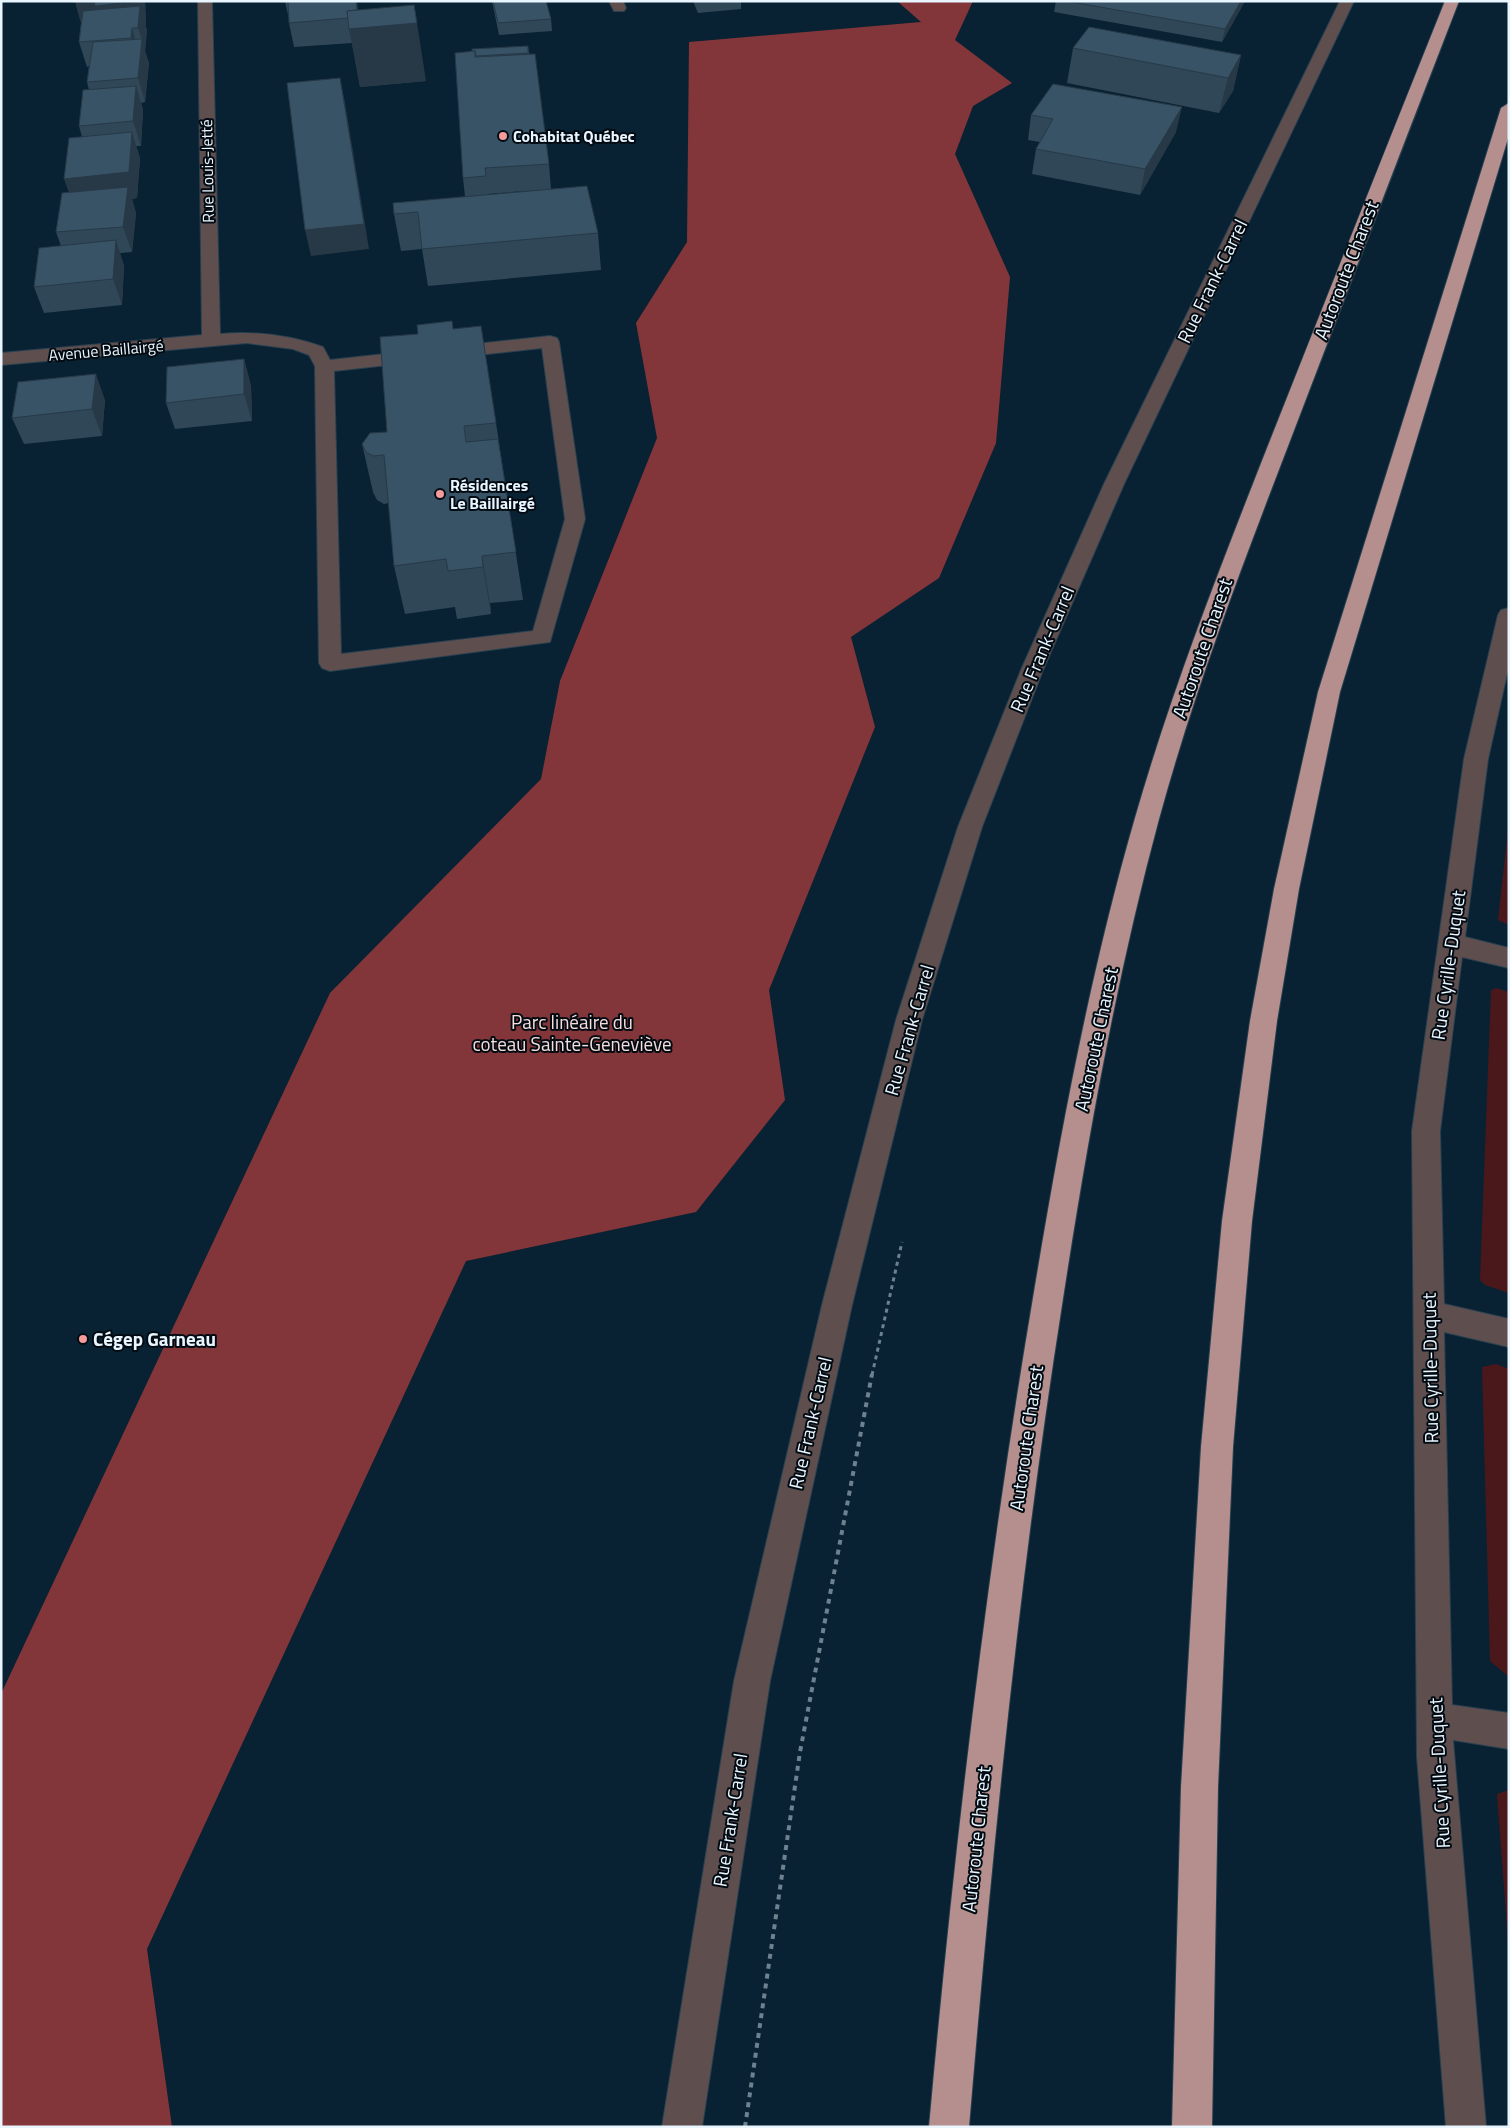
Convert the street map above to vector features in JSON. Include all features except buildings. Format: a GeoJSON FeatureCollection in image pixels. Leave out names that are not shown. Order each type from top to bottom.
{"type":"FeatureCollection","features":[{"type":"Feature","properties":{"kind":"highway","name":"Autoroute Charest"},"geometry":{"type":"LineString","coordinates":[[949,2127],[961,1976],[990,1700],[1016,1507],[1063,1204],[1113,956],[1165,758],[1219,597],[1452,1]]}},
{"type":"Feature","properties":{"kind":"highway"},"geometry":{"type":"LineString","coordinates":[[1192,2127],[1194,1951],[1210,1535],[1237,1218],[1272,971],[1307,786],[1329,692],[1509,108]]}},
{"type":"Feature","properties":{"kind":"street","name":"Rue Louis-Jetté"},"geometry":{"type":"LineString","coordinates":[[205,1],[211,340]]}},
{"type":"Feature","properties":{"kind":"street","name":"Rue Frank-Carrel"},"geometry":{"type":"LineString","coordinates":[[682,2127],[752,1682],[837,1305],[912,1011],[970,827],[1032,670],[1118,476],[1347,1]]}},
{"type":"Feature","properties":{"kind":"street","name":"Avenue Baillairgé"},"geometry":{"type":"LineString","coordinates":[[1,359],[248,337],[296,344],[316,351],[324,366]]}},
{"type":"Feature","properties":{"kind":"street"},"geometry":{"type":"LineString","coordinates":[[550,342],[575,519],[542,637],[330,663],[324,366],[550,342]]}},
{"type":"Feature","properties":{"kind":"street","name":"Rue Cyrille-Duquet"},"geometry":{"type":"LineString","coordinates":[[1466,2127],[1435,1757],[1426,1131],[1476,759],[1509,615]]}},
{"type":"Feature","properties":{"kind":"street"},"geometry":{"type":"LineString","coordinates":[[1451,944],[1509,958]]}},
{"type":"Feature","properties":{"kind":"street"},"geometry":{"type":"LineString","coordinates":[[1429,1315],[1509,1333]]}},
{"type":"Feature","properties":{"kind":"street"},"geometry":{"type":"LineString","coordinates":[[1435,1720],[1509,1732]]}},
{"type":"Feature","properties":{"kind":"path"},"geometry":{"type":"LineString","coordinates":[[745,2127],[800,1752],[872,1373],[903,1238]]}},
{"type":"Feature","properties":{"kind":"shaded area"},"geometry":{"type":"Polygon","coordinates":[[[1509,821],[1509,925],[1498,920],[1509,821]]]}},
{"type":"Feature","properties":{"kind":"shaded area"},"geometry":{"type":"Polygon","coordinates":[[[1496,988],[1509,992],[1509,1293],[1485,1285],[1480,1280],[1491,990],[1496,988]]]}},
{"type":"Feature","properties":{"kind":"shaded area"},"geometry":{"type":"Polygon","coordinates":[[[1496,1364],[1509,1369],[1509,1677],[1490,1661],[1482,1367],[1496,1364]]]}},
{"type":"Feature","properties":{"kind":"shaded area"},"geometry":{"type":"Polygon","coordinates":[[[1509,1790],[1509,1955],[1497,1794],[1509,1790]]]}},
{"type":"Feature","properties":{"kind":"green space","name":"Parc linéaire du coteau Sainte-Geneviève"},"geometry":{"type":"Polygon","coordinates":[[[897,1],[973,1],[955,40],[1012,83],[973,106],[955,154],[1010,277],[996,443],[939,578],[851,637],[875,727],[769,990],[785,1100],[696,1212],[466,1261],[147,1949],[172,2127],[1,2127],[1,1694],[330,993],[541,779],[560,681],[657,438],[636,323],[687,242],[689,42],[921,22],[897,1]]]}},
{"type":"Feature","properties":{"kind":"place","name":"Cohabitat Québec"},"geometry":{"type":"Point","coordinates":[503,136]}},
{"type":"Feature","properties":{"kind":"place","name":"Résidences Le Baillairgé"},"geometry":{"type":"Point","coordinates":[440,494]}},
{"type":"Feature","properties":{"kind":"place","name":"Cégep Garneau"},"geometry":{"type":"Point","coordinates":[83,1339]}}]}
